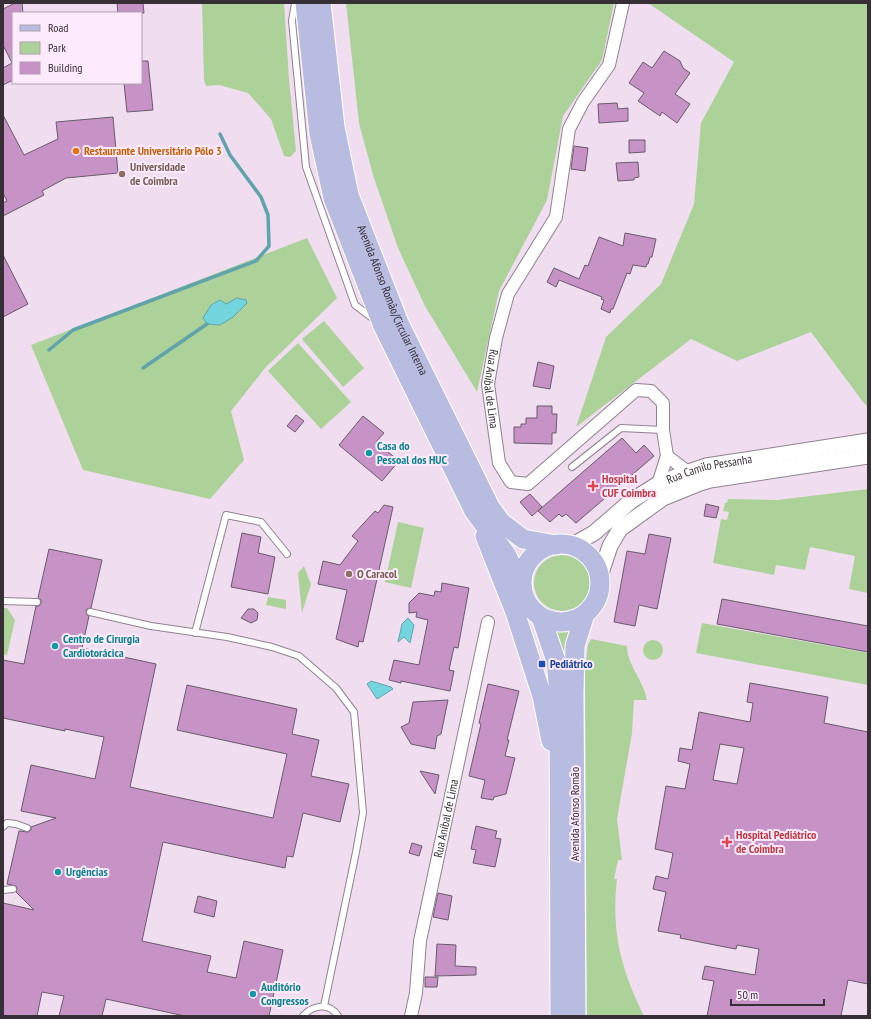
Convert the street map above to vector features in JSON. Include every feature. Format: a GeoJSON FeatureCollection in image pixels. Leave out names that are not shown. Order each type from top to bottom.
{"type":"FeatureCollection","features":[{"type":"Feature","properties":{"kind":"main road","name":"Avenida Afonso Romão/Circular Interna"},"geometry":{"type":"LineString","coordinates":[[304,3],[319,134],[333,198],[383,326],[474,511],[506,554],[522,587]]}},
{"type":"Feature","properties":{"kind":"main road","name":"Avenida Afonso Romão/Circular Interna"},"geometry":{"type":"LineString","coordinates":[[321,3],[335,127],[349,195],[399,323],[490,508],[500,522],[523,539],[564,545]]}},
{"type":"Feature","properties":{"kind":"main road"},"geometry":{"type":"LineString","coordinates":[[474,511],[516,612],[540,689],[559,783]]}},
{"type":"Feature","properties":{"kind":"main road"},"geometry":{"type":"LineString","coordinates":[[564,545],[582,550],[590,558],[596,568],[599,579],[599,592],[594,604],[585,614],[568,622],[554,622],[541,617],[528,604],[522,587],[522,575],[534,554],[544,548],[564,545]]}},
{"type":"Feature","properties":{"kind":"main road","name":"Avenida Afonso Romão"},"geometry":{"type":"LineString","coordinates":[[576,1016],[574,685],[575,646],[585,614]]}},
{"type":"Feature","properties":{"kind":"main road","name":"Avenida Afonso Romão"},"geometry":{"type":"LineString","coordinates":[[541,617],[556,661],[559,694],[560,1016]]}},
{"type":"Feature","properties":{"kind":"street","name":"Rua Aníbal de Lima"},"geometry":{"type":"LineString","coordinates":[[623,3],[609,65],[583,102],[569,129],[556,217],[508,294],[496,338],[488,384],[499,463],[511,482],[528,484],[636,390],[651,391],[663,403],[663,430],[667,456]]}},
{"type":"Feature","properties":{"kind":"street","name":"Rua Camilo Pessanha"},"geometry":{"type":"LineString","coordinates":[[564,545],[594,533],[631,501],[658,484],[688,472],[706,466],[868,441]]}},
{"type":"Feature","properties":{"kind":"street"},"geometry":{"type":"LineString","coordinates":[[658,484],[667,456],[688,472]]}},
{"type":"Feature","properties":{"kind":"street","name":"Rua Camilo Pessanha"},"geometry":{"type":"LineString","coordinates":[[599,579],[610,546],[620,529],[663,498],[710,480],[868,456]]}},
{"type":"Feature","properties":{"kind":"street","name":"Rua Aníbal de Lima"},"geometry":{"type":"LineString","coordinates":[[411,1016],[416,993],[420,941],[488,622]]}},
{"type":"Feature","properties":{"kind":"lane","name":"Avenida Afonso Romão/Circular Interna"},"geometry":{"type":"LineString","coordinates":[[295,3],[292,21],[306,167],[355,305],[383,326]]}},
{"type":"Feature","properties":{"kind":"lane"},"geometry":{"type":"LineString","coordinates":[[572,468],[621,428],[663,430]]}},
{"type":"Feature","properties":{"kind":"lane"},"geometry":{"type":"LineString","coordinates":[[194,633],[226,515],[261,522],[287,554]]}},
{"type":"Feature","properties":{"kind":"lane"},"geometry":{"type":"LineString","coordinates":[[3,601],[37,602]]}},
{"type":"Feature","properties":{"kind":"lane"},"geometry":{"type":"LineString","coordinates":[[90,612],[151,626],[235,639],[272,647],[299,656],[336,688],[354,712],[363,813],[324,1006]]}},
{"type":"Feature","properties":{"kind":"lane"},"geometry":{"type":"LineString","coordinates":[[3,827],[7,823],[16,824],[27,828]]}},
{"type":"Feature","properties":{"kind":"lane"},"geometry":{"type":"LineString","coordinates":[[3,890],[13,890]]}},
{"type":"Feature","properties":{"kind":"lane"},"geometry":{"type":"LineString","coordinates":[[303,1016],[308,1010],[316,1006],[324,1006],[332,1009],[338,1016]]}},
{"type":"Feature","properties":{"kind":"green space"},"geometry":{"type":"Polygon","coordinates":[[[202,3],[284,3],[296,151],[290,157],[284,156],[271,119],[248,93],[219,85],[206,86],[204,80],[202,3]]]}},
{"type":"Feature","properties":{"kind":"green space"},"geometry":{"type":"Polygon","coordinates":[[[346,3],[614,3],[602,60],[563,116],[547,200],[499,291],[477,392],[425,306],[398,248],[373,175],[359,123],[346,3]]]}},
{"type":"Feature","properties":{"kind":"green space"},"geometry":{"type":"Polygon","coordinates":[[[648,3],[868,3],[868,407],[811,332],[737,361],[691,339],[576,427],[606,337],[661,284],[694,204],[701,123],[734,62],[648,3]]]}},
{"type":"Feature","properties":{"kind":"green space"},"geometry":{"type":"Polygon","coordinates":[[[307,238],[337,298],[266,367],[231,411],[244,460],[210,499],[83,470],[31,345],[307,238]]]}},
{"type":"Feature","properties":{"kind":"green space"},"geometry":{"type":"Polygon","coordinates":[[[324,321],[364,368],[343,387],[302,339],[324,321]]]}},
{"type":"Feature","properties":{"kind":"green space"},"geometry":{"type":"Polygon","coordinates":[[[298,343],[351,402],[321,429],[268,371],[298,343]]]}},
{"type":"Feature","properties":{"kind":"green space"},"geometry":{"type":"Polygon","coordinates":[[[868,489],[868,593],[849,589],[855,556],[810,547],[805,570],[776,565],[774,575],[713,563],[721,519],[727,520],[729,512],[723,511],[725,503],[727,503],[728,499],[777,500],[868,489]]]}},
{"type":"Feature","properties":{"kind":"green space"},"geometry":{"type":"Polygon","coordinates":[[[398,522],[424,528],[411,588],[385,582],[398,522]]]}},
{"type":"Feature","properties":{"kind":"green space"},"geometry":{"type":"Polygon","coordinates":[[[562,555],[573,557],[582,563],[588,572],[590,583],[588,594],[582,603],[573,609],[562,611],[551,609],[542,603],[536,594],[534,583],[536,572],[542,563],[551,557],[562,555]]]}},
{"type":"Feature","properties":{"kind":"green space"},"geometry":{"type":"Polygon","coordinates":[[[304,566],[311,584],[302,613],[298,573],[304,566]]]}},
{"type":"Feature","properties":{"kind":"green space"},"geometry":{"type":"Polygon","coordinates":[[[268,597],[286,600],[286,609],[266,605],[268,597]]]}},
{"type":"Feature","properties":{"kind":"green space"},"geometry":{"type":"Polygon","coordinates":[[[3,608],[7,608],[15,620],[7,655],[3,654],[3,608]]]}},
{"type":"Feature","properties":{"kind":"green space"},"geometry":{"type":"Polygon","coordinates":[[[702,623],[868,653],[868,685],[696,653],[702,623]]]}},
{"type":"Feature","properties":{"kind":"green space"},"geometry":{"type":"Polygon","coordinates":[[[553,630],[571,630],[567,664],[553,630]]]}},
{"type":"Feature","properties":{"kind":"green space"},"geometry":{"type":"Polygon","coordinates":[[[591,639],[627,646],[630,660],[643,686],[647,700],[634,700],[632,733],[617,819],[622,860],[618,860],[614,879],[617,879],[615,916],[620,950],[629,982],[644,1016],[587,1016],[585,669],[588,645],[591,639]]]}},
{"type":"Feature","properties":{"kind":"green space"},"geometry":{"type":"Polygon","coordinates":[[[653,640],[660,643],[663,650],[660,657],[653,660],[646,657],[643,650],[646,643],[653,640]]]}},
{"type":"Feature","properties":{"kind":"water"},"geometry":{"type":"Polygon","coordinates":[[[237,298],[246,300],[247,303],[233,317],[220,325],[207,324],[203,318],[211,305],[220,300],[226,304],[237,298]]]}},
{"type":"Feature","properties":{"kind":"water"},"geometry":{"type":"Polygon","coordinates":[[[408,618],[414,625],[410,643],[404,637],[398,642],[402,624],[408,618]]]}},
{"type":"Feature","properties":{"kind":"water"},"geometry":{"type":"Polygon","coordinates":[[[371,681],[393,689],[377,699],[367,684],[371,681]]]}},
{"type":"Feature","properties":{"kind":"building"},"geometry":{"type":"Polygon","coordinates":[[[15,3],[22,3],[23,12],[12,12],[12,63],[3,45],[3,9],[15,3]]]}},
{"type":"Feature","properties":{"kind":"building"},"geometry":{"type":"Polygon","coordinates":[[[117,3],[143,3],[144,13],[118,12],[117,3]]]}},
{"type":"Feature","properties":{"kind":"building"},"geometry":{"type":"Polygon","coordinates":[[[664,51],[680,61],[683,68],[690,73],[675,94],[690,104],[677,123],[662,112],[660,116],[638,101],[644,93],[629,83],[643,62],[652,68],[664,51]]]}},
{"type":"Feature","properties":{"kind":"building"},"geometry":{"type":"Polygon","coordinates":[[[142,61],[148,61],[153,110],[127,112],[124,84],[142,84],[142,61]]]}},
{"type":"Feature","properties":{"kind":"building"},"geometry":{"type":"Polygon","coordinates":[[[12,63],[12,80],[3,85],[3,68],[12,63]]]}},
{"type":"Feature","properties":{"kind":"building"},"geometry":{"type":"Polygon","coordinates":[[[617,103],[618,109],[628,108],[628,121],[599,123],[598,104],[617,103]]]}},
{"type":"Feature","properties":{"kind":"building","name":"Restaurante Universitário Pólo 3"},"geometry":{"type":"Polygon","coordinates":[[[3,115],[24,155],[58,139],[56,122],[113,117],[118,173],[66,178],[42,191],[44,195],[3,216],[3,203],[7,201],[3,193],[3,115]]]}},
{"type":"Feature","properties":{"kind":"building"},"geometry":{"type":"Polygon","coordinates":[[[629,140],[645,140],[645,152],[629,153],[629,140]]]}},
{"type":"Feature","properties":{"kind":"building"},"geometry":{"type":"Polygon","coordinates":[[[574,146],[588,148],[585,171],[571,169],[574,146]]]}},
{"type":"Feature","properties":{"kind":"building"},"geometry":{"type":"Polygon","coordinates":[[[638,162],[639,177],[634,178],[634,180],[618,181],[616,163],[638,162]]]}},
{"type":"Feature","properties":{"kind":"building"},"geometry":{"type":"Polygon","coordinates":[[[625,233],[656,239],[652,257],[650,257],[646,267],[633,265],[630,274],[627,273],[610,313],[601,309],[604,300],[601,299],[602,297],[559,280],[556,287],[547,282],[554,268],[579,279],[585,265],[588,266],[599,237],[623,246],[625,233]]]}},
{"type":"Feature","properties":{"kind":"building"},"geometry":{"type":"Polygon","coordinates":[[[3,255],[28,304],[3,317],[3,255]]]}},
{"type":"Feature","properties":{"kind":"building"},"geometry":{"type":"Polygon","coordinates":[[[538,362],[554,366],[550,389],[533,386],[538,362]]]}},
{"type":"Feature","properties":{"kind":"building"},"geometry":{"type":"Polygon","coordinates":[[[537,406],[552,406],[552,414],[557,414],[556,433],[552,433],[552,444],[514,443],[514,427],[521,427],[521,424],[526,424],[526,418],[537,418],[537,406]]]}},
{"type":"Feature","properties":{"kind":"building"},"geometry":{"type":"Polygon","coordinates":[[[296,415],[304,421],[295,432],[287,426],[296,415]]]}},
{"type":"Feature","properties":{"kind":"building","name":"Casa do Pessoal dos HUC"},"geometry":{"type":"Polygon","coordinates":[[[363,416],[384,433],[376,442],[399,461],[382,481],[339,445],[363,416]]]}},
{"type":"Feature","properties":{"kind":"building","name":"Hospital CUF Coimbra"},"geometry":{"type":"Polygon","coordinates":[[[622,438],[636,453],[644,445],[654,456],[576,523],[566,514],[562,517],[559,514],[550,522],[538,511],[622,438]]]}},
{"type":"Feature","properties":{"kind":"building"},"geometry":{"type":"Polygon","coordinates":[[[530,494],[542,507],[532,516],[520,502],[530,494]]]}},
{"type":"Feature","properties":{"kind":"building"},"geometry":{"type":"Polygon","coordinates":[[[706,504],[719,507],[716,518],[704,516],[706,504]]]}},
{"type":"Feature","properties":{"kind":"building","name":"O Caracol"},"geometry":{"type":"Polygon","coordinates":[[[384,505],[393,507],[363,642],[359,641],[358,647],[336,639],[347,590],[318,584],[323,561],[340,565],[358,541],[352,536],[375,511],[378,513],[384,505]]]}},
{"type":"Feature","properties":{"kind":"building"},"geometry":{"type":"Polygon","coordinates":[[[242,533],[261,537],[258,553],[275,557],[268,594],[231,587],[242,533]]]}},
{"type":"Feature","properties":{"kind":"building"},"geometry":{"type":"Polygon","coordinates":[[[649,534],[671,538],[657,609],[639,605],[635,626],[614,622],[627,551],[645,554],[649,534]]]}},
{"type":"Feature","properties":{"kind":"building"},"geometry":{"type":"Polygon","coordinates":[[[49,549],[102,560],[91,608],[87,609],[86,611],[87,615],[89,616],[82,648],[156,664],[130,787],[273,818],[287,754],[177,730],[187,685],[297,709],[292,734],[319,740],[311,776],[349,784],[340,822],[303,813],[293,857],[287,856],[285,868],[163,842],[142,941],[211,956],[207,972],[236,978],[244,941],[283,950],[269,1016],[185,1016],[106,999],[102,1016],[59,1016],[64,996],[42,992],[37,1016],[3,1016],[3,903],[34,910],[16,892],[16,886],[7,884],[19,831],[28,832],[31,830],[31,827],[56,818],[21,811],[31,765],[95,779],[104,737],[65,729],[65,731],[3,718],[3,660],[24,664],[36,606],[39,606],[41,603],[41,600],[38,598],[49,549]]]}},
{"type":"Feature","properties":{"kind":"building"},"geometry":{"type":"Polygon","coordinates":[[[442,583],[469,588],[458,648],[454,647],[449,670],[454,671],[450,691],[389,680],[394,660],[419,665],[428,620],[416,617],[417,612],[409,613],[409,603],[419,593],[434,596],[435,591],[441,592],[442,583]]]}},
{"type":"Feature","properties":{"kind":"building"},"geometry":{"type":"Polygon","coordinates":[[[722,599],[868,626],[868,652],[717,624],[722,599]]]}},
{"type":"Feature","properties":{"kind":"building"},"geometry":{"type":"Polygon","coordinates":[[[248,609],[254,609],[258,613],[257,620],[251,623],[241,618],[248,609]]]}},
{"type":"Feature","properties":{"kind":"building"},"geometry":{"type":"Polygon","coordinates":[[[750,683],[828,697],[824,723],[868,732],[868,984],[848,980],[841,1016],[707,1016],[714,981],[702,979],[705,966],[755,975],[759,949],[737,945],[736,949],[680,938],[681,935],[658,931],[666,892],[653,889],[656,876],[668,879],[673,853],[655,849],[666,786],[685,789],[690,764],[678,761],[680,748],[692,750],[699,712],[750,722],[753,703],[747,702],[750,683]],[[720,744],[713,780],[737,784],[744,748],[720,744]]]}},
{"type":"Feature","properties":{"kind":"building"},"geometry":{"type":"Polygon","coordinates":[[[488,684],[519,691],[507,740],[509,740],[505,756],[515,758],[506,794],[494,797],[493,800],[481,798],[485,780],[469,776],[481,724],[479,723],[488,684]]]}},
{"type":"Feature","properties":{"kind":"building"},"geometry":{"type":"Polygon","coordinates":[[[448,700],[441,734],[437,736],[435,749],[411,744],[401,727],[409,723],[413,702],[448,700]]]}},
{"type":"Feature","properties":{"kind":"building"},"geometry":{"type":"Polygon","coordinates":[[[420,771],[439,775],[435,794],[420,771]]]}},
{"type":"Feature","properties":{"kind":"building"},"geometry":{"type":"Polygon","coordinates":[[[476,826],[497,831],[495,838],[501,839],[495,867],[473,863],[476,850],[471,849],[476,826]]]}},
{"type":"Feature","properties":{"kind":"building"},"geometry":{"type":"Polygon","coordinates":[[[412,843],[422,846],[419,856],[409,853],[412,843]]]}},
{"type":"Feature","properties":{"kind":"building"},"geometry":{"type":"Polygon","coordinates":[[[438,893],[452,896],[448,920],[433,917],[438,893]]]}},
{"type":"Feature","properties":{"kind":"building"},"geometry":{"type":"Polygon","coordinates":[[[198,896],[217,901],[214,917],[194,912],[198,896]]]}},
{"type":"Feature","properties":{"kind":"building"},"geometry":{"type":"Polygon","coordinates":[[[437,944],[456,945],[455,966],[476,967],[476,975],[435,976],[437,944]]]}},
{"type":"Feature","properties":{"kind":"building"},"geometry":{"type":"Polygon","coordinates":[[[425,977],[438,977],[437,987],[425,987],[425,977]]]}},
{"type":"Feature","properties":{"kind":"waterway"},"geometry":{"type":"LineString","coordinates":[[49,350],[73,330],[256,261],[269,246],[268,215],[261,197],[230,155],[220,134]]}},
{"type":"Feature","properties":{"kind":"waterway"},"geometry":{"type":"LineString","coordinates":[[143,368],[207,324]]}},
{"type":"Feature","properties":{"kind":"place","name":"Restaurante Universitário Pólo 3"},"geometry":{"type":"Point","coordinates":[76,151]}},
{"type":"Feature","properties":{"kind":"place","name":"Universidade de Coimbra"},"geometry":{"type":"Point","coordinates":[122,174]}},
{"type":"Feature","properties":{"kind":"place","name":"Casa do Pessoal dos HUC"},"geometry":{"type":"Point","coordinates":[369,453]}},
{"type":"Feature","properties":{"kind":"place","name":"Hospital CUF Coimbra"},"geometry":{"type":"Point","coordinates":[593,486]}},
{"type":"Feature","properties":{"kind":"place","name":"O Caracol"},"geometry":{"type":"Point","coordinates":[349,574]}},
{"type":"Feature","properties":{"kind":"place","name":"Centro de Cirurgia Cardiotorácica"},"geometry":{"type":"Point","coordinates":[55,646]}},
{"type":"Feature","properties":{"kind":"place","name":"Pediátrico"},"geometry":{"type":"Point","coordinates":[542,664]}},
{"type":"Feature","properties":{"kind":"place","name":"Hospital Pediátrico de Coimbra"},"geometry":{"type":"Point","coordinates":[727,842]}},
{"type":"Feature","properties":{"kind":"place","name":"Urgências"},"geometry":{"type":"Point","coordinates":[58,872]}},
{"type":"Feature","properties":{"kind":"place","name":"Auditório Congressos"},"geometry":{"type":"Point","coordinates":[253,994]}}]}
